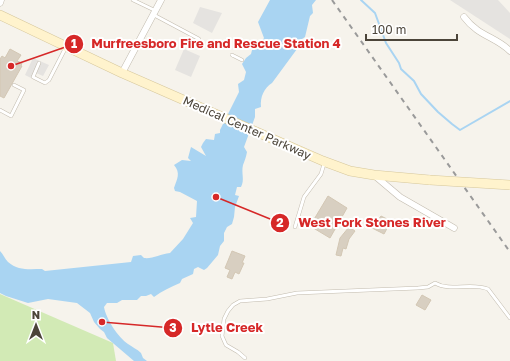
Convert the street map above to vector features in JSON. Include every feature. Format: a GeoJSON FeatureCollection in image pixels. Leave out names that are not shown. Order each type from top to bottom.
{"type":"FeatureCollection","features":[{"type":"Feature","properties":{"kind":"main road","name":"Medical Center Parkway"},"geometry":{"type":"LineString","coordinates":[[0,15],[122,73],[325,162],[350,171],[374,175],[430,180],[510,185]]}},
{"type":"Feature","properties":{"kind":"street"},"geometry":{"type":"LineString","coordinates":[[122,73],[161,0]]}},
{"type":"Feature","properties":{"kind":"street"},"geometry":{"type":"LineString","coordinates":[[464,17],[470,24],[482,33],[510,51]]}},
{"type":"Feature","properties":{"kind":"street"},"geometry":{"type":"LineString","coordinates":[[374,175],[400,197],[454,228]]}},
{"type":"Feature","properties":{"kind":"lane"},"geometry":{"type":"LineString","coordinates":[[133,0],[199,39]]}},
{"type":"Feature","properties":{"kind":"lane"},"geometry":{"type":"LineString","coordinates":[[39,63],[33,77],[45,83],[49,80],[66,47]]}},
{"type":"Feature","properties":{"kind":"lane"},"geometry":{"type":"LineString","coordinates":[[232,55],[242,60]]}},
{"type":"Feature","properties":{"kind":"lane"},"geometry":{"type":"LineString","coordinates":[[0,110],[11,116],[24,90],[14,85]]}},
{"type":"Feature","properties":{"kind":"lane"},"geometry":{"type":"LineString","coordinates":[[295,227],[304,197],[321,174],[325,162]]}},
{"type":"Feature","properties":{"kind":"lane"},"geometry":{"type":"LineString","coordinates":[[245,358],[226,344],[222,336],[224,319],[233,305],[240,301],[267,299],[297,293],[418,288],[428,287],[435,282],[443,286],[472,286],[488,289],[510,318]]}},
{"type":"Feature","properties":{"kind":"green space"},"geometry":{"type":"Polygon","coordinates":[[[0,294],[113,343],[116,361],[0,361],[0,294]]]}},
{"type":"Feature","properties":{"kind":"shaded area"},"geometry":{"type":"Polygon","coordinates":[[[450,0],[498,0],[510,13],[510,39],[450,0]]]}},
{"type":"Feature","properties":{"kind":"shaded area"},"geometry":{"type":"Polygon","coordinates":[[[200,7],[222,13],[212,33],[193,23],[200,7]]]}},
{"type":"Feature","properties":{"kind":"shaded area"},"geometry":{"type":"Polygon","coordinates":[[[184,49],[200,56],[191,77],[175,70],[184,49]]]}},
{"type":"Feature","properties":{"kind":"shaded area"},"geometry":{"type":"Polygon","coordinates":[[[33,58],[49,65],[43,76],[34,72],[31,78],[25,75],[33,58]]]}},
{"type":"Feature","properties":{"kind":"water"},"geometry":{"type":"Polygon","coordinates":[[[270,0],[316,0],[312,5],[313,13],[310,16],[305,37],[299,41],[297,49],[263,93],[261,107],[255,109],[255,117],[244,147],[247,152],[243,165],[242,184],[241,187],[237,187],[235,195],[239,196],[235,207],[234,217],[232,224],[227,227],[224,233],[224,241],[220,246],[218,255],[204,270],[198,267],[194,269],[193,274],[182,279],[180,283],[154,297],[151,294],[141,296],[137,300],[122,300],[117,303],[107,303],[104,307],[107,317],[124,341],[138,350],[147,361],[134,361],[107,338],[104,332],[94,322],[90,313],[77,303],[48,299],[28,303],[0,293],[0,251],[8,262],[16,267],[24,269],[42,269],[45,271],[131,262],[133,256],[141,255],[144,258],[154,257],[170,253],[183,239],[193,223],[190,218],[196,217],[197,201],[175,191],[174,188],[178,173],[174,165],[182,160],[191,161],[188,158],[191,147],[206,156],[201,147],[203,143],[206,139],[214,140],[215,134],[220,133],[220,130],[239,92],[238,84],[244,80],[246,72],[242,64],[251,54],[254,42],[257,41],[260,44],[264,38],[258,22],[270,0]]]}},
{"type":"Feature","properties":{"kind":"building"},"geometry":{"type":"Polygon","coordinates":[[[10,49],[21,55],[17,61],[22,63],[22,66],[4,98],[0,96],[0,59],[2,56],[5,58],[10,49]]]}},
{"type":"Feature","properties":{"kind":"building"},"geometry":{"type":"Polygon","coordinates":[[[328,196],[347,208],[330,238],[310,226],[328,196]]]}},
{"type":"Feature","properties":{"kind":"building"},"geometry":{"type":"Polygon","coordinates":[[[381,216],[391,221],[384,234],[372,228],[381,216]]]}},
{"type":"Feature","properties":{"kind":"building"},"geometry":{"type":"Polygon","coordinates":[[[349,227],[355,231],[349,239],[346,249],[343,248],[341,256],[336,255],[340,238],[349,227]]]}},
{"type":"Feature","properties":{"kind":"building"},"geometry":{"type":"Polygon","coordinates":[[[232,251],[245,256],[242,263],[244,263],[239,274],[235,272],[232,279],[227,277],[230,270],[225,268],[232,251]]]}},
{"type":"Feature","properties":{"kind":"building"},"geometry":{"type":"Polygon","coordinates":[[[422,295],[431,300],[425,310],[416,305],[422,295]]]}},
{"type":"Feature","properties":{"kind":"waterway"},"geometry":{"type":"LineString","coordinates":[[361,0],[375,13],[386,43],[399,63],[401,69],[414,81],[421,94],[438,112],[460,130],[510,101]]}},
{"type":"Feature","properties":{"kind":"railway"},"geometry":{"type":"LineString","coordinates":[[332,0],[510,252]]}},
{"type":"Feature","properties":{"kind":"place","name":"Murfreesboro Fire and Rescue Station 4"},"geometry":{"type":"Point","coordinates":[11,66]}},
{"type":"Feature","properties":{"kind":"place","name":"West Fork Stones River"},"geometry":{"type":"Point","coordinates":[216,197]}},
{"type":"Feature","properties":{"kind":"place","name":"Lytle Creek"},"geometry":{"type":"Point","coordinates":[102,322]}}]}
